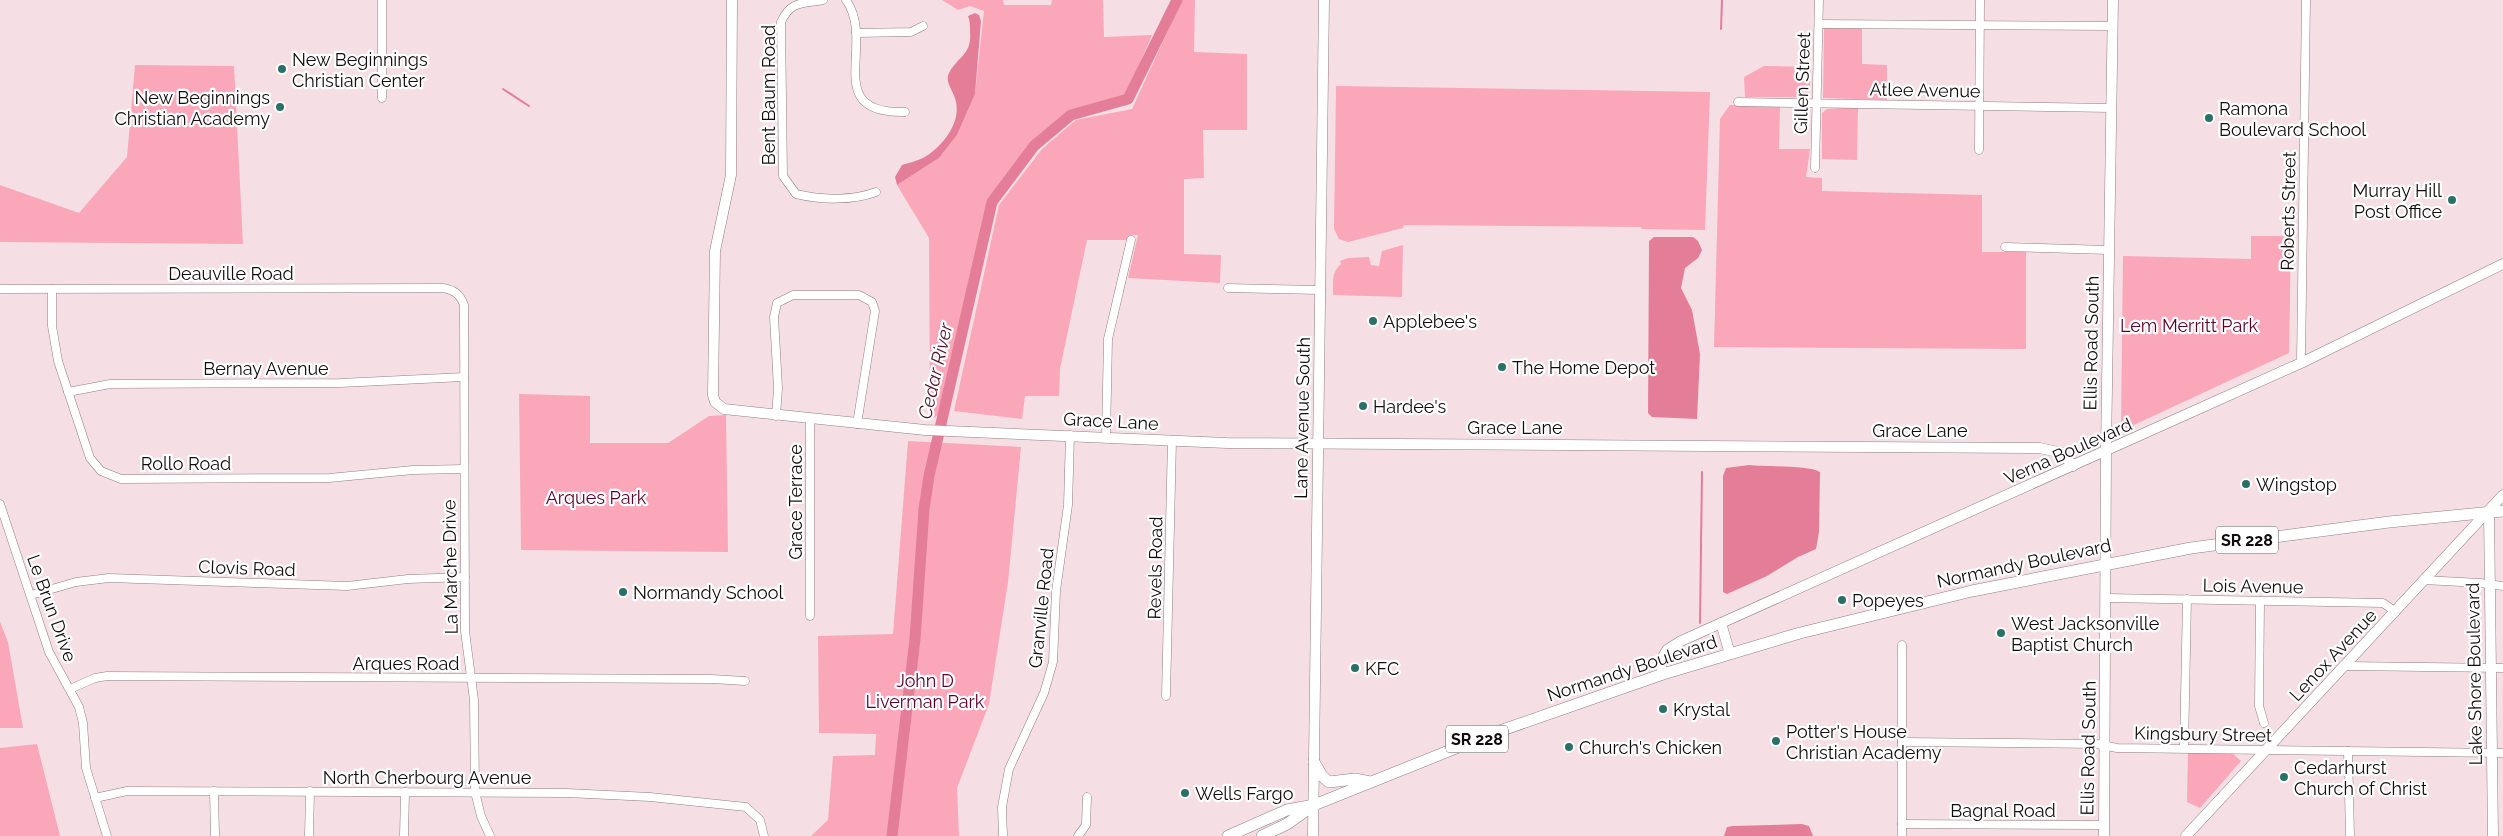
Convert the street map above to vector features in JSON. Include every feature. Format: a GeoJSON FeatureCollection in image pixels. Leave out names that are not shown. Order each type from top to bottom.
{"type":"FeatureCollection","features":[{"type":"Feature","properties":{"kind":"main road","name":"Normandy Boulevard"},"geometry":{"type":"LineString","coordinates":[[1228,836],[1287,810],[1314,805],[1560,709],[1663,674],[1800,633],[1936,599],[2106,563],[2240,540],[2503,511]]}},
{"type":"Feature","properties":{"kind":"main road"},"geometry":{"type":"LineString","coordinates":[[1314,762],[1322,776],[1329,782],[1355,779],[1370,782]]}},
{"type":"Feature","properties":{"kind":"main road","name":"Normandy Boulevard"},"geometry":{"type":"LineString","coordinates":[[1262,836],[1287,824],[1314,805]]}},
{"type":"Feature","properties":{"kind":"street"},"geometry":{"type":"LineString","coordinates":[[382,0],[382,98]]}},
{"type":"Feature","properties":{"kind":"street","name":"Grace Lane"},"geometry":{"type":"LineString","coordinates":[[732,0],[732,175],[715,250],[713,395],[715,402],[720,408],[730,411],[776,416],[925,430],[1172,440],[1318,444],[1338,442],[2040,448],[2062,453],[2073,466]]}},
{"type":"Feature","properties":{"kind":"street","name":"Bent Baum Road"},"geometry":{"type":"LineString","coordinates":[[823,0],[804,1],[791,6],[781,22],[783,176],[796,194],[810,198],[861,197],[876,192]]}},
{"type":"Feature","properties":{"kind":"street"},"geometry":{"type":"LineString","coordinates":[[846,0],[855,19],[856,85],[859,96],[865,105],[876,110],[905,112]]}},
{"type":"Feature","properties":{"kind":"street","name":"Lane Avenue South"},"geometry":{"type":"LineString","coordinates":[[1313,836],[1324,0]]}},
{"type":"Feature","properties":{"kind":"street","name":"Gillen Street"},"geometry":{"type":"LineString","coordinates":[[1815,168],[1819,0]]}},
{"type":"Feature","properties":{"kind":"street"},"geometry":{"type":"LineString","coordinates":[[1979,150],[1980,0]]}},
{"type":"Feature","properties":{"kind":"street","name":"Ellis Road South"},"geometry":{"type":"LineString","coordinates":[[2104,831],[2106,745],[2106,451],[2114,0]]}},
{"type":"Feature","properties":{"kind":"street","name":"Roberts Street"},"geometry":{"type":"LineString","coordinates":[[2301,363],[2306,0]]}},
{"type":"Feature","properties":{"kind":"street"},"geometry":{"type":"LineString","coordinates":[[1819,24],[2113,26]]}},
{"type":"Feature","properties":{"kind":"street"},"geometry":{"type":"LineString","coordinates":[[856,33],[911,32],[923,26]]}},
{"type":"Feature","properties":{"kind":"street","name":"Atlee Avenue"},"geometry":{"type":"LineString","coordinates":[[1738,102],[2111,108]]}},
{"type":"Feature","properties":{"kind":"street"},"geometry":{"type":"LineString","coordinates":[[1106,437],[1108,338],[1131,240]]}},
{"type":"Feature","properties":{"kind":"street"},"geometry":{"type":"LineString","coordinates":[[2005,247],[2109,250]]}},
{"type":"Feature","properties":{"kind":"street","name":"Verna Boulevard"},"geometry":{"type":"LineString","coordinates":[[1663,674],[1660,662],[1667,650],[1721,623],[2301,363],[2503,264]]}},
{"type":"Feature","properties":{"kind":"street","name":"Deauville Road"},"geometry":{"type":"LineString","coordinates":[[0,289],[443,288],[450,289],[460,296]]}},
{"type":"Feature","properties":{"kind":"street"},"geometry":{"type":"LineString","coordinates":[[1228,288],[1320,290]]}},
{"type":"Feature","properties":{"kind":"street","name":"Rollo Road"},"geometry":{"type":"LineString","coordinates":[[52,289],[54,342],[58,360],[90,458],[101,471],[121,478],[329,478],[413,470],[464,469]]}},
{"type":"Feature","properties":{"kind":"street"},"geometry":{"type":"LineString","coordinates":[[776,416],[778,388],[774,317],[778,303],[782,299],[793,295],[859,295],[872,302],[876,311],[857,424]]}},
{"type":"Feature","properties":{"kind":"street","name":"La Marche Drive"},"geometry":{"type":"LineString","coordinates":[[460,296],[464,305],[465,631],[474,719],[475,792],[481,816],[490,836]]}},
{"type":"Feature","properties":{"kind":"street","name":"Bernay Avenue"},"geometry":{"type":"LineString","coordinates":[[68,392],[110,384],[340,383],[464,377]]}},
{"type":"Feature","properties":{"kind":"street","name":"Grace Terrace"},"geometry":{"type":"LineString","coordinates":[[810,419],[810,616]]}},
{"type":"Feature","properties":{"kind":"street","name":"Granville Road"},"geometry":{"type":"LineString","coordinates":[[1003,836],[1002,807],[1009,769],[1044,693],[1053,662],[1056,591],[1068,505],[1070,435]]}},
{"type":"Feature","properties":{"kind":"street","name":"Revels Road"},"geometry":{"type":"LineString","coordinates":[[1166,696],[1172,440]]}},
{"type":"Feature","properties":{"kind":"street","name":"Lenox Avenue"},"geometry":{"type":"LineString","coordinates":[[2186,836],[2503,495]]}},
{"type":"Feature","properties":{"kind":"street","name":"Le Brun Drive"},"geometry":{"type":"LineString","coordinates":[[0,504],[49,652],[70,689],[81,715],[86,768],[107,836]]}},
{"type":"Feature","properties":{"kind":"street","name":"Lake Shore Boulevard"},"geometry":{"type":"LineString","coordinates":[[2489,512],[2493,836]]}},
{"type":"Feature","properties":{"kind":"street","name":"Clovis Road"},"geometry":{"type":"LineString","coordinates":[[31,595],[76,582],[108,578],[347,586],[408,578],[465,577]]}},
{"type":"Feature","properties":{"kind":"street"},"geometry":{"type":"LineString","coordinates":[[2424,580],[2503,586]]}},
{"type":"Feature","properties":{"kind":"street","name":"Lois Avenue"},"geometry":{"type":"LineString","coordinates":[[2106,598],[2383,603],[2396,612]]}},
{"type":"Feature","properties":{"kind":"street"},"geometry":{"type":"LineString","coordinates":[[2184,748],[2187,599]]}},
{"type":"Feature","properties":{"kind":"street"},"geometry":{"type":"LineString","coordinates":[[2260,601],[2259,706],[2264,723]]}},
{"type":"Feature","properties":{"kind":"street"},"geometry":{"type":"LineString","coordinates":[[1721,623],[1730,654]]}},
{"type":"Feature","properties":{"kind":"street"},"geometry":{"type":"LineString","coordinates":[[1902,645],[1902,836]]}},
{"type":"Feature","properties":{"kind":"street"},"geometry":{"type":"LineString","coordinates":[[2346,666],[2503,668]]}},
{"type":"Feature","properties":{"kind":"street","name":"Arques Road"},"geometry":{"type":"LineString","coordinates":[[70,689],[95,678],[107,676],[705,679],[744,681]]}},
{"type":"Feature","properties":{"kind":"street","name":"Kingsbury Street"},"geometry":{"type":"LineString","coordinates":[[1902,742],[2106,745],[2117,748],[2503,753]]}},
{"type":"Feature","properties":{"kind":"street"},"geometry":{"type":"LineString","coordinates":[[2348,751],[2350,836]]}},
{"type":"Feature","properties":{"kind":"street","name":"North Cherbourg Avenue"},"geometry":{"type":"LineString","coordinates":[[95,798],[128,791],[567,793],[660,798],[746,807],[756,814],[764,828],[764,836]]}},
{"type":"Feature","properties":{"kind":"street"},"geometry":{"type":"LineString","coordinates":[[214,792],[215,836]]}},
{"type":"Feature","properties":{"kind":"street"},"geometry":{"type":"LineString","coordinates":[[309,836],[310,792]]}},
{"type":"Feature","properties":{"kind":"street"},"geometry":{"type":"LineString","coordinates":[[404,836],[405,792]]}},
{"type":"Feature","properties":{"kind":"street"},"geometry":{"type":"LineString","coordinates":[[1078,836],[1086,825],[1087,797]]}},
{"type":"Feature","properties":{"kind":"street","name":"Bagnal Road"},"geometry":{"type":"LineString","coordinates":[[1902,824],[2104,831]]}},
{"type":"Feature","properties":{"kind":"green space"},"geometry":{"type":"Polygon","coordinates":[[[942,0],[1003,0],[1004,5],[1051,5],[1052,0],[1103,0],[1104,37],[1152,35],[1126,95],[1069,112],[1032,143],[987,201],[938,415],[930,420],[929,238],[897,185],[939,158],[957,135],[975,94],[984,11],[970,6],[958,10],[942,0]]]}},
{"type":"Feature","properties":{"kind":"green space"},"geometry":{"type":"Polygon","coordinates":[[[1182,0],[1195,0],[1194,52],[1247,54],[1247,130],[1203,130],[1204,178],[1184,179],[1184,254],[1221,255],[1220,283],[1128,278],[1138,235],[1130,235],[1129,240],[1087,240],[1060,369],[1059,396],[1025,396],[1022,419],[954,411],[999,205],[1042,149],[1076,120],[1132,109],[1182,0]]]}},
{"type":"Feature","properties":{"kind":"green space"},"geometry":{"type":"Polygon","coordinates":[[[1826,26],[1862,27],[1862,64],[1887,65],[1887,100],[1823,98],[1824,28],[1826,26]]]}},
{"type":"Feature","properties":{"kind":"green space"},"geometry":{"type":"Polygon","coordinates":[[[135,65],[234,66],[243,244],[0,242],[0,185],[79,213],[127,157],[135,65]]]}},
{"type":"Feature","properties":{"kind":"green space"},"geometry":{"type":"Polygon","coordinates":[[[1764,66],[1811,67],[1809,97],[1745,97],[1744,77],[1764,66]]]}},
{"type":"Feature","properties":{"kind":"green space"},"geometry":{"type":"Polygon","coordinates":[[[1336,86],[1710,92],[1705,230],[1642,229],[1641,227],[1404,225],[1403,228],[1348,242],[1339,239],[1334,229],[1336,86]]]}},
{"type":"Feature","properties":{"kind":"green space"},"geometry":{"type":"Polygon","coordinates":[[[1730,105],[1780,106],[1779,149],[1810,149],[1806,177],[1822,178],[1822,191],[1982,195],[1982,252],[2026,252],[2026,349],[1714,347],[1720,119],[1730,105]]]}},
{"type":"Feature","properties":{"kind":"green space"},"geometry":{"type":"Polygon","coordinates":[[[1858,107],[1857,160],[1822,159],[1822,113],[1827,109],[1858,107]]]}},
{"type":"Feature","properties":{"kind":"green space","name":"Lem Merritt Park"},"geometry":{"type":"Polygon","coordinates":[[[2251,236],[2291,236],[2289,353],[2123,430],[2121,428],[2123,256],[2251,259],[2251,236]]]}},
{"type":"Feature","properties":{"kind":"green space"},"geometry":{"type":"Polygon","coordinates":[[[1403,245],[1402,297],[1333,295],[1333,278],[1341,264],[1340,261],[1348,258],[1369,257],[1371,265],[1379,266],[1382,251],[1403,245]]]}},
{"type":"Feature","properties":{"kind":"green space","name":"Arques Park"},"geometry":{"type":"Polygon","coordinates":[[[519,394],[590,396],[590,443],[668,443],[709,416],[726,415],[728,552],[521,550],[519,394]]]}},
{"type":"Feature","properties":{"kind":"green space","name":"John D Liverman Park"},"geometry":{"type":"Polygon","coordinates":[[[908,441],[1021,447],[1008,582],[989,704],[957,788],[959,836],[811,836],[828,820],[833,756],[875,755],[876,734],[819,733],[818,636],[893,634],[908,441]]]}},
{"type":"Feature","properties":{"kind":"green space"},"geometry":{"type":"Polygon","coordinates":[[[0,622],[8,642],[23,728],[0,728],[0,622]]]}},
{"type":"Feature","properties":{"kind":"green space"},"geometry":{"type":"Polygon","coordinates":[[[37,744],[60,836],[0,836],[0,748],[37,744]]]}},
{"type":"Feature","properties":{"kind":"green space"},"geometry":{"type":"Polygon","coordinates":[[[2188,751],[2232,753],[2241,761],[2200,808],[2187,802],[2188,751]]]}},
{"type":"Feature","properties":{"kind":"shaded area"},"geometry":{"type":"Polygon","coordinates":[[[975,13],[979,15],[981,21],[975,94],[957,135],[939,158],[897,185],[895,177],[902,165],[930,154],[943,142],[953,127],[957,110],[948,76],[967,50],[970,39],[968,16],[975,13]]]}},
{"type":"Feature","properties":{"kind":"shaded area"},"geometry":{"type":"Polygon","coordinates":[[[1654,237],[1693,237],[1698,241],[1702,250],[1698,258],[1685,268],[1681,288],[1692,310],[1700,354],[1697,419],[1652,417],[1648,413],[1649,241],[1654,237]]]}},
{"type":"Feature","properties":{"kind":"shaded area"},"geometry":{"type":"Polygon","coordinates":[[[1749,465],[1797,467],[1820,472],[1819,532],[1816,549],[1798,557],[1767,576],[1727,594],[1723,592],[1723,476],[1726,468],[1749,465]]]}},
{"type":"Feature","properties":{"kind":"shaded area"},"geometry":{"type":"Polygon","coordinates":[[[1802,824],[1809,826],[1813,836],[1724,836],[1727,827],[1733,826],[1802,824]]]}},
{"type":"Feature","properties":{"kind":"waterway","name":"Cedar River"},"geometry":{"type":"LineString","coordinates":[[892,836],[915,639],[924,509],[929,476],[992,202],[1034,146],[1071,115],[1128,99],[1177,0]]}},
{"type":"Feature","properties":{"kind":"waterway"},"geometry":{"type":"LineString","coordinates":[[1721,29],[1722,0]]}},
{"type":"Feature","properties":{"kind":"waterway"},"geometry":{"type":"LineString","coordinates":[[503,89],[529,106]]}},
{"type":"Feature","properties":{"kind":"waterway"},"geometry":{"type":"LineString","coordinates":[[1700,623],[1702,472]]}},
{"type":"Feature","properties":{"kind":"place","name":"New Beginnings Christian Center"},"geometry":{"type":"Point","coordinates":[282,69]}},
{"type":"Feature","properties":{"kind":"place","name":"New Beginnings Christian Academy"},"geometry":{"type":"Point","coordinates":[280,107]}},
{"type":"Feature","properties":{"kind":"place","name":"Ramona Boulevard School"},"geometry":{"type":"Point","coordinates":[2209,118]}},
{"type":"Feature","properties":{"kind":"place","name":"Murray Hill Post Office"},"geometry":{"type":"Point","coordinates":[2452,200]}},
{"type":"Feature","properties":{"kind":"place","name":"Applebee's"},"geometry":{"type":"Point","coordinates":[1373,321]}},
{"type":"Feature","properties":{"kind":"place","name":"The Home Depot"},"geometry":{"type":"Point","coordinates":[1502,367]}},
{"type":"Feature","properties":{"kind":"place","name":"Hardee's"},"geometry":{"type":"Point","coordinates":[1363,406]}},
{"type":"Feature","properties":{"kind":"place","name":"Wingstop"},"geometry":{"type":"Point","coordinates":[2246,484]}},
{"type":"Feature","properties":{"kind":"place","name":"Normandy School"},"geometry":{"type":"Point","coordinates":[623,592]}},
{"type":"Feature","properties":{"kind":"place","name":"Popeyes"},"geometry":{"type":"Point","coordinates":[1842,600]}},
{"type":"Feature","properties":{"kind":"place","name":"West Jacksonville Baptist Church"},"geometry":{"type":"Point","coordinates":[2001,633]}},
{"type":"Feature","properties":{"kind":"place","name":"KFC"},"geometry":{"type":"Point","coordinates":[1355,668]}},
{"type":"Feature","properties":{"kind":"place","name":"Krystal"},"geometry":{"type":"Point","coordinates":[1663,709]}},
{"type":"Feature","properties":{"kind":"place","name":"Potter's House Christian Academy"},"geometry":{"type":"Point","coordinates":[1776,741]}},
{"type":"Feature","properties":{"kind":"place","name":"Church's Chicken"},"geometry":{"type":"Point","coordinates":[1569,747]}},
{"type":"Feature","properties":{"kind":"place","name":"Cedarhurst Church of Christ"},"geometry":{"type":"Point","coordinates":[2284,777]}},
{"type":"Feature","properties":{"kind":"place","name":"Wells Fargo"},"geometry":{"type":"Point","coordinates":[1185,793]}}]}
